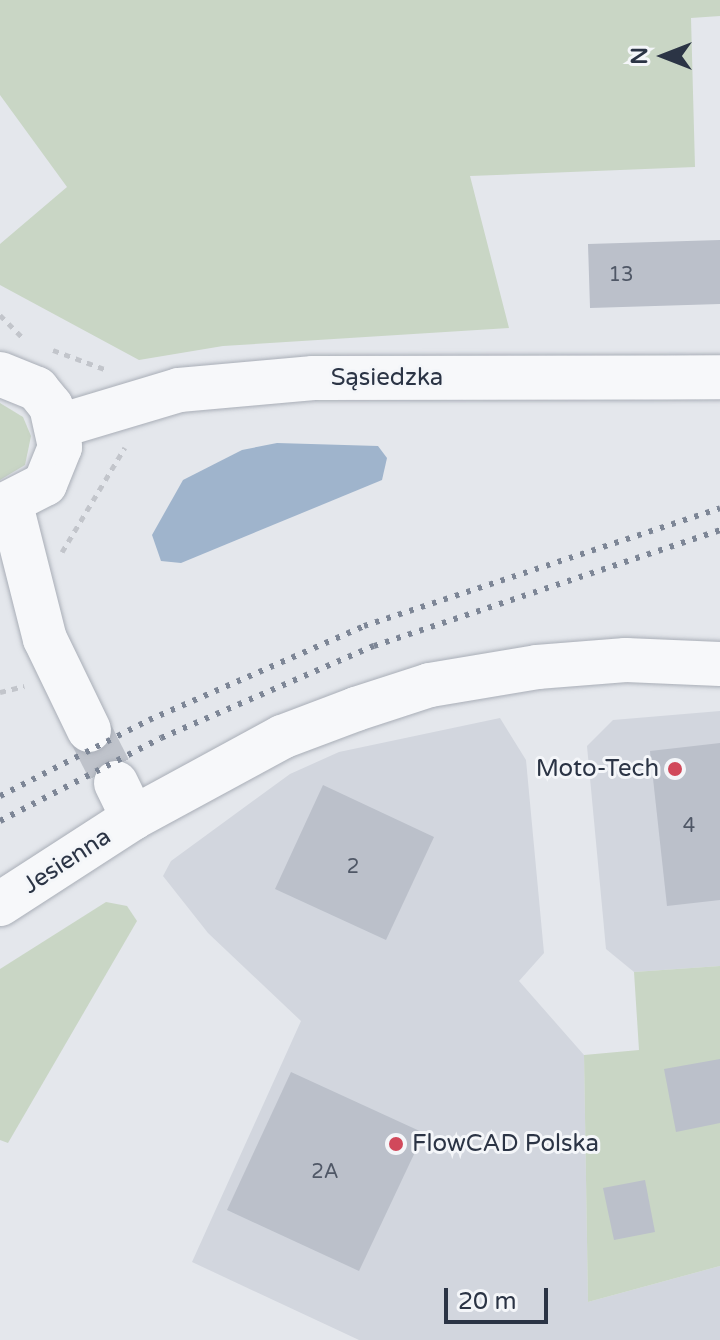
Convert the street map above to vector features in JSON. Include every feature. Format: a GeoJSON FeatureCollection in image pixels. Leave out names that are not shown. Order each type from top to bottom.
{"type":"FeatureCollection","features":[{"type":"Feature","properties":{"kind":"street"},"geometry":{"type":"LineString","coordinates":[[0,374],[37,389],[59,426],[56,466],[45,484],[5,506],[45,639],[89,730]]}},
{"type":"Feature","properties":{"kind":"street","name":"Sąsiedzka"},"geometry":{"type":"LineString","coordinates":[[59,426],[179,390],[313,378],[720,377]]}},
{"type":"Feature","properties":{"kind":"street","name":"Jesienna"},"geometry":{"type":"LineString","coordinates":[[0,904],[124,800],[282,737],[430,685],[626,660],[720,664]]}},
{"type":"Feature","properties":{"kind":"path"},"geometry":{"type":"LineString","coordinates":[[0,315],[23,339],[111,371]]}},
{"type":"Feature","properties":{"kind":"path"},"geometry":{"type":"LineString","coordinates":[[58,559],[128,442]]}},
{"type":"Feature","properties":{"kind":"shaded area"},"geometry":{"type":"Polygon","coordinates":[[[720,711],[720,966],[634,972],[606,949],[587,746],[613,720],[720,711]]]}},
{"type":"Feature","properties":{"kind":"shaded area"},"geometry":{"type":"Polygon","coordinates":[[[500,718],[526,760],[544,953],[519,981],[584,1055],[588,1302],[720,1266],[720,1340],[359,1340],[192,1262],[301,1021],[208,933],[163,876],[171,861],[290,774],[339,752],[500,718]]]}},
{"type":"Feature","properties":{"kind":"green space"},"geometry":{"type":"Polygon","coordinates":[[[0,0],[720,0],[720,16],[691,18],[695,167],[470,176],[509,328],[223,346],[139,360],[0,285],[0,244],[67,187],[0,95],[0,0]]]}},
{"type":"Feature","properties":{"kind":"green space"},"geometry":{"type":"Polygon","coordinates":[[[0,403],[23,417],[31,436],[25,465],[0,480],[0,403]]]}},
{"type":"Feature","properties":{"kind":"green space"},"geometry":{"type":"Polygon","coordinates":[[[106,902],[127,906],[137,921],[8,1143],[0,1140],[0,969],[106,902]]]}},
{"type":"Feature","properties":{"kind":"green space"},"geometry":{"type":"Polygon","coordinates":[[[720,966],[720,1266],[588,1302],[584,1055],[639,1050],[634,972],[720,966]]]}},
{"type":"Feature","properties":{"kind":"water"},"geometry":{"type":"Polygon","coordinates":[[[277,443],[378,446],[387,458],[382,480],[181,563],[161,561],[152,535],[183,480],[242,450],[277,443]]]}},
{"type":"Feature","properties":{"kind":"building"},"geometry":{"type":"Polygon","coordinates":[[[720,240],[720,304],[590,308],[588,244],[720,240]]]}},
{"type":"Feature","properties":{"kind":"building"},"geometry":{"type":"Polygon","coordinates":[[[720,743],[720,900],[667,906],[650,751],[720,743]]]}},
{"type":"Feature","properties":{"kind":"building"},"geometry":{"type":"Polygon","coordinates":[[[323,785],[434,837],[386,940],[275,889],[323,785]]]}},
{"type":"Feature","properties":{"kind":"building"},"geometry":{"type":"Polygon","coordinates":[[[720,1059],[720,1123],[676,1132],[664,1069],[720,1059]]]}},
{"type":"Feature","properties":{"kind":"building"},"geometry":{"type":"Polygon","coordinates":[[[291,1072],[424,1133],[359,1271],[227,1210],[291,1072]]]}},
{"type":"Feature","properties":{"kind":"building"},"geometry":{"type":"Polygon","coordinates":[[[645,1180],[655,1232],[614,1240],[603,1188],[645,1180]]]}},
{"type":"Feature","properties":{"kind":"tunnel"},"geometry":{"type":"LineString","coordinates":[[89,730],[116,783]]}},
{"type":"Feature","properties":{"kind":"railway"},"geometry":{"type":"LineString","coordinates":[[0,796],[149,720],[364,626],[720,508]]}},
{"type":"Feature","properties":{"kind":"railway"},"geometry":{"type":"LineString","coordinates":[[0,821],[161,738],[374,646],[720,530]]}},
{"type":"Feature","properties":{"kind":"place","name":"Moto-Tech"},"geometry":{"type":"Point","coordinates":[675,769]}},
{"type":"Feature","properties":{"kind":"place","name":"FlowCAD Polska"},"geometry":{"type":"Point","coordinates":[396,1144]}}]}
